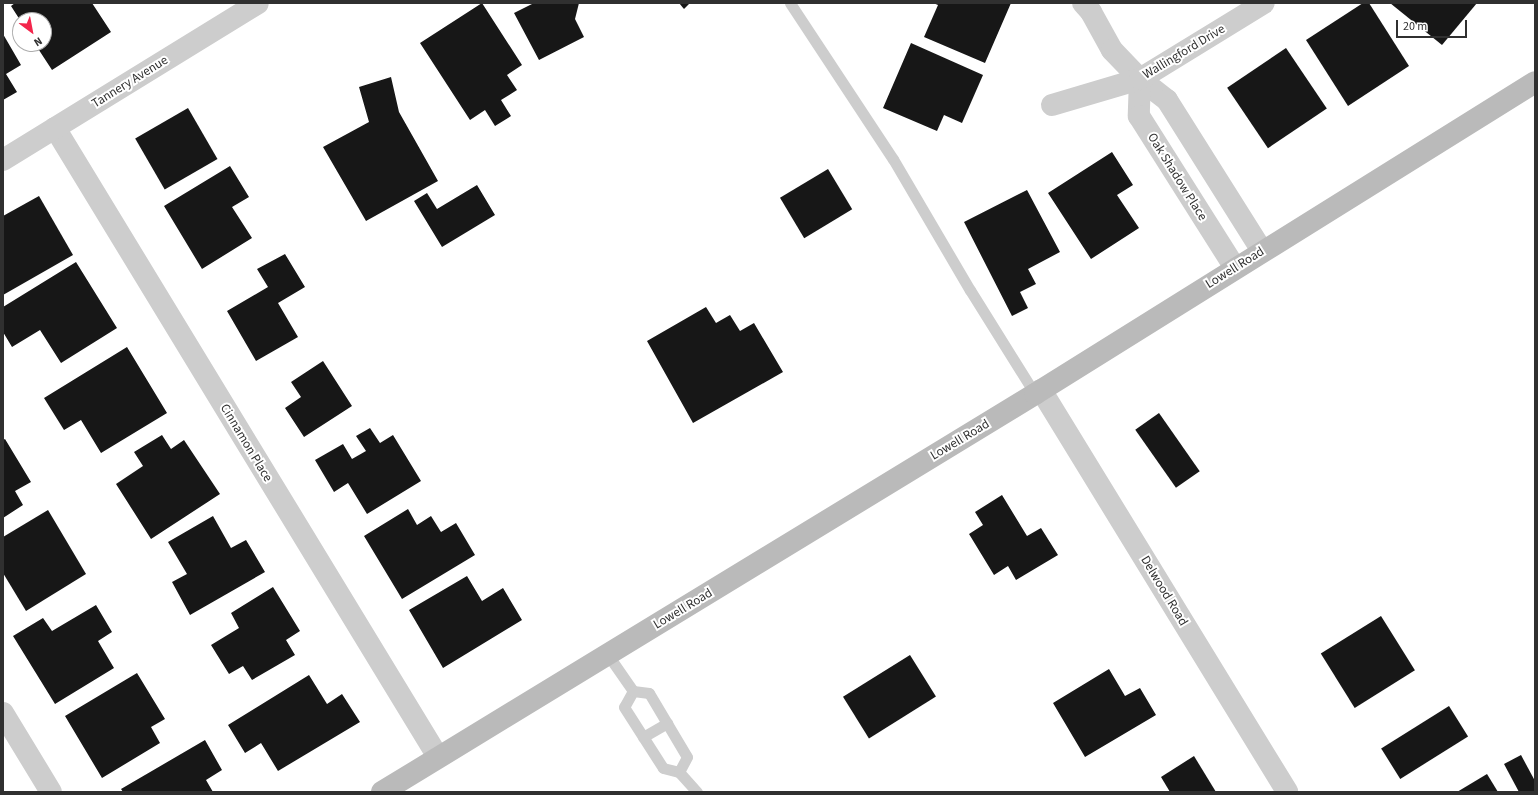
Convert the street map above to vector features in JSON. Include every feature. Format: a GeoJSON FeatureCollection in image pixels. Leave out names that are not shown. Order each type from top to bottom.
{"type":"FeatureCollection","features":[{"type":"Feature","properties":{"kind":"street","name":"Tannery Avenue"},"geometry":{"type":"LineString","coordinates":[[3,160],[258,3]]}},
{"type":"Feature","properties":{"kind":"street"},"geometry":{"type":"LineString","coordinates":[[1083,3],[1091,12],[1112,50],[1140,79],[1167,100],[1262,251]]}},
{"type":"Feature","properties":{"kind":"street","name":"Wallingford Drive"},"geometry":{"type":"LineString","coordinates":[[1052,105],[1140,79],[1264,3]]}},
{"type":"Feature","properties":{"kind":"street","name":"Oak Shadow Place"},"geometry":{"type":"LineString","coordinates":[[1140,79],[1139,116],[1235,268]]}},
{"type":"Feature","properties":{"kind":"street","name":"Lowell Road"},"geometry":{"type":"LineString","coordinates":[[382,792],[1038,392],[1535,82]]}},
{"type":"Feature","properties":{"kind":"street","name":"Cinnamon Place"},"geometry":{"type":"LineString","coordinates":[[55,128],[438,757]]}},
{"type":"Feature","properties":{"kind":"street","name":"Delwood Road"},"geometry":{"type":"LineString","coordinates":[[1038,392],[1287,792]]}},
{"type":"Feature","properties":{"kind":"street"},"geometry":{"type":"LineString","coordinates":[[3,713],[51,792]]}},
{"type":"Feature","properties":{"kind":"lane"},"geometry":{"type":"LineString","coordinates":[[790,3],[893,159],[970,290],[1038,392]]}},
{"type":"Feature","properties":{"kind":"lane"},"geometry":{"type":"LineString","coordinates":[[608,655],[633,691],[649,693],[687,756],[679,772]]}},
{"type":"Feature","properties":{"kind":"lane"},"geometry":{"type":"LineString","coordinates":[[633,691],[624,707],[643,737],[663,768],[679,772],[697,792]]}},
{"type":"Feature","properties":{"kind":"lane"},"geometry":{"type":"LineString","coordinates":[[643,737],[667,723]]}},
{"type":"Feature","properties":{"kind":"building"},"geometry":{"type":"Polygon","coordinates":[[[15,3],[92,3],[111,32],[52,70],[40,52],[52,52],[52,12],[15,12],[11,6],[15,3]]]}},
{"type":"Feature","properties":{"kind":"building"},"geometry":{"type":"Polygon","coordinates":[[[482,3],[522,65],[507,75],[517,90],[501,100],[511,116],[495,126],[485,110],[470,120],[420,43],[482,3]]]}},
{"type":"Feature","properties":{"kind":"building"},"geometry":{"type":"Polygon","coordinates":[[[534,3],[579,3],[575,19],[584,37],[539,60],[514,13],[534,3]]]}},
{"type":"Feature","properties":{"kind":"building"},"geometry":{"type":"Polygon","coordinates":[[[679,3],[690,3],[684,9],[679,3]]]}},
{"type":"Feature","properties":{"kind":"building"},"geometry":{"type":"Polygon","coordinates":[[[933,3],[1011,3],[985,63],[924,37],[938,5],[933,3]]]}},
{"type":"Feature","properties":{"kind":"building"},"geometry":{"type":"Polygon","coordinates":[[[1363,3],[1369,3],[1409,66],[1348,106],[1306,40],[1363,3]]]}},
{"type":"Feature","properties":{"kind":"building"},"geometry":{"type":"Polygon","coordinates":[[[1390,3],[1477,3],[1442,45],[1390,3]]]}},
{"type":"Feature","properties":{"kind":"building"},"geometry":{"type":"Polygon","coordinates":[[[3,34],[12,52],[21,65],[6,74],[17,92],[3,100],[3,34]]]}},
{"type":"Feature","properties":{"kind":"building"},"geometry":{"type":"Polygon","coordinates":[[[911,43],[983,75],[962,123],[944,115],[937,131],[883,108],[911,43]]]}},
{"type":"Feature","properties":{"kind":"building"},"geometry":{"type":"Polygon","coordinates":[[[1286,48],[1327,109],[1268,148],[1227,88],[1286,48]]]}},
{"type":"Feature","properties":{"kind":"building"},"geometry":{"type":"Polygon","coordinates":[[[391,77],[399,112],[438,181],[366,221],[323,147],[369,122],[359,87],[391,77]]]}},
{"type":"Feature","properties":{"kind":"building"},"geometry":{"type":"Polygon","coordinates":[[[188,108],[218,159],[165,190],[135,138],[188,108]]]}},
{"type":"Feature","properties":{"kind":"building"},"geometry":{"type":"Polygon","coordinates":[[[1112,152],[1133,185],[1117,195],[1139,228],[1091,259],[1048,193],[1112,152]]]}},
{"type":"Feature","properties":{"kind":"building"},"geometry":{"type":"Polygon","coordinates":[[[230,166],[249,197],[232,207],[252,238],[202,269],[164,206],[230,166]]]}},
{"type":"Feature","properties":{"kind":"building"},"geometry":{"type":"Polygon","coordinates":[[[828,169],[852,209],[804,238],[780,198],[828,169]]]}},
{"type":"Feature","properties":{"kind":"building"},"geometry":{"type":"Polygon","coordinates":[[[477,185],[495,215],[442,247],[414,201],[427,193],[437,209],[477,185]]]}},
{"type":"Feature","properties":{"kind":"building"},"geometry":{"type":"Polygon","coordinates":[[[1027,190],[1060,252],[1028,269],[1036,284],[1020,292],[1028,308],[1012,316],[964,222],[1027,190]]]}},
{"type":"Feature","properties":{"kind":"building"},"geometry":{"type":"Polygon","coordinates":[[[39,196],[73,255],[3,295],[3,216],[39,196]]]}},
{"type":"Feature","properties":{"kind":"building"},"geometry":{"type":"Polygon","coordinates":[[[285,254],[305,287],[278,303],[298,337],[256,361],[227,311],[268,287],[257,269],[285,254]]]}},
{"type":"Feature","properties":{"kind":"building"},"geometry":{"type":"Polygon","coordinates":[[[76,262],[117,328],[61,363],[40,330],[12,347],[3,332],[3,307],[76,262]]]}},
{"type":"Feature","properties":{"kind":"building"},"geometry":{"type":"Polygon","coordinates":[[[706,307],[716,323],[730,315],[740,331],[754,323],[783,372],[693,423],[647,341],[706,307]]]}},
{"type":"Feature","properties":{"kind":"building"},"geometry":{"type":"Polygon","coordinates":[[[127,347],[167,413],[101,453],[81,420],[64,430],[44,398],[127,347]]]}},
{"type":"Feature","properties":{"kind":"building"},"geometry":{"type":"Polygon","coordinates":[[[323,361],[352,406],[304,437],[285,408],[301,397],[291,382],[323,361]]]}},
{"type":"Feature","properties":{"kind":"building"},"geometry":{"type":"Polygon","coordinates":[[[1159,413],[1200,471],[1176,488],[1135,430],[1159,413]]]}},
{"type":"Feature","properties":{"kind":"building"},"geometry":{"type":"Polygon","coordinates":[[[370,428],[380,443],[393,435],[421,481],[367,514],[348,483],[334,492],[315,460],[343,444],[352,459],[366,451],[356,436],[370,428]]]}},
{"type":"Feature","properties":{"kind":"building"},"geometry":{"type":"Polygon","coordinates":[[[162,435],[171,449],[184,440],[220,494],[151,539],[116,484],[143,466],[134,452],[162,435]]]}},
{"type":"Feature","properties":{"kind":"building"},"geometry":{"type":"Polygon","coordinates":[[[5,439],[31,482],[15,491],[23,505],[3,518],[3,440],[5,439]]]}},
{"type":"Feature","properties":{"kind":"building"},"geometry":{"type":"Polygon","coordinates":[[[1002,495],[1027,536],[1041,528],[1058,555],[1016,580],[1008,566],[994,575],[969,534],[983,525],[975,512],[1002,495]]]}},
{"type":"Feature","properties":{"kind":"building"},"geometry":{"type":"Polygon","coordinates":[[[408,509],[417,525],[431,516],[441,532],[456,523],[475,555],[402,599],[364,536],[408,509]]]}},
{"type":"Feature","properties":{"kind":"building"},"geometry":{"type":"Polygon","coordinates":[[[48,510],[86,574],[26,611],[3,573],[3,537],[48,510]]]}},
{"type":"Feature","properties":{"kind":"building"},"geometry":{"type":"Polygon","coordinates":[[[213,516],[231,548],[246,540],[265,572],[190,615],[172,582],[187,574],[168,542],[213,516]]]}},
{"type":"Feature","properties":{"kind":"building"},"geometry":{"type":"Polygon","coordinates":[[[467,576],[482,601],[503,588],[522,620],[443,668],[409,610],[467,576]]]}},
{"type":"Feature","properties":{"kind":"building"},"geometry":{"type":"Polygon","coordinates":[[[273,587],[300,631],[286,640],[295,655],[252,680],[243,666],[229,674],[211,645],[239,628],[231,613],[273,587]]]}},
{"type":"Feature","properties":{"kind":"building"},"geometry":{"type":"Polygon","coordinates":[[[96,605],[112,632],[98,641],[114,668],[55,704],[13,636],[43,618],[52,631],[96,605]]]}},
{"type":"Feature","properties":{"kind":"building"},"geometry":{"type":"Polygon","coordinates":[[[1381,616],[1415,670],[1355,708],[1321,654],[1381,616]]]}},
{"type":"Feature","properties":{"kind":"building"},"geometry":{"type":"Polygon","coordinates":[[[910,655],[936,697],[869,738],[843,697],[910,655]]]}},
{"type":"Feature","properties":{"kind":"building"},"geometry":{"type":"Polygon","coordinates":[[[1109,669],[1125,696],[1140,688],[1156,715],[1085,757],[1053,703],[1109,669]]]}},
{"type":"Feature","properties":{"kind":"building"},"geometry":{"type":"Polygon","coordinates":[[[137,673],[165,719],[151,727],[160,743],[102,778],[65,716],[137,673]]]}},
{"type":"Feature","properties":{"kind":"building"},"geometry":{"type":"Polygon","coordinates":[[[309,675],[327,704],[342,694],[360,722],[278,771],[261,743],[245,753],[228,725],[309,675]]]}},
{"type":"Feature","properties":{"kind":"building"},"geometry":{"type":"Polygon","coordinates":[[[1449,706],[1468,737],[1400,779],[1381,748],[1449,706]]]}},
{"type":"Feature","properties":{"kind":"building"},"geometry":{"type":"Polygon","coordinates":[[[205,740],[222,770],[206,780],[213,792],[123,792],[121,789],[205,740]]]}},
{"type":"Feature","properties":{"kind":"building"},"geometry":{"type":"Polygon","coordinates":[[[1521,755],[1535,781],[1535,792],[1519,792],[1504,764],[1521,755]]]}},
{"type":"Feature","properties":{"kind":"building"},"geometry":{"type":"Polygon","coordinates":[[[1194,756],[1216,792],[1170,792],[1161,777],[1194,756]]]}},
{"type":"Feature","properties":{"kind":"building"},"geometry":{"type":"Polygon","coordinates":[[[1487,774],[1498,792],[1457,792],[1487,774]]]}}]}
